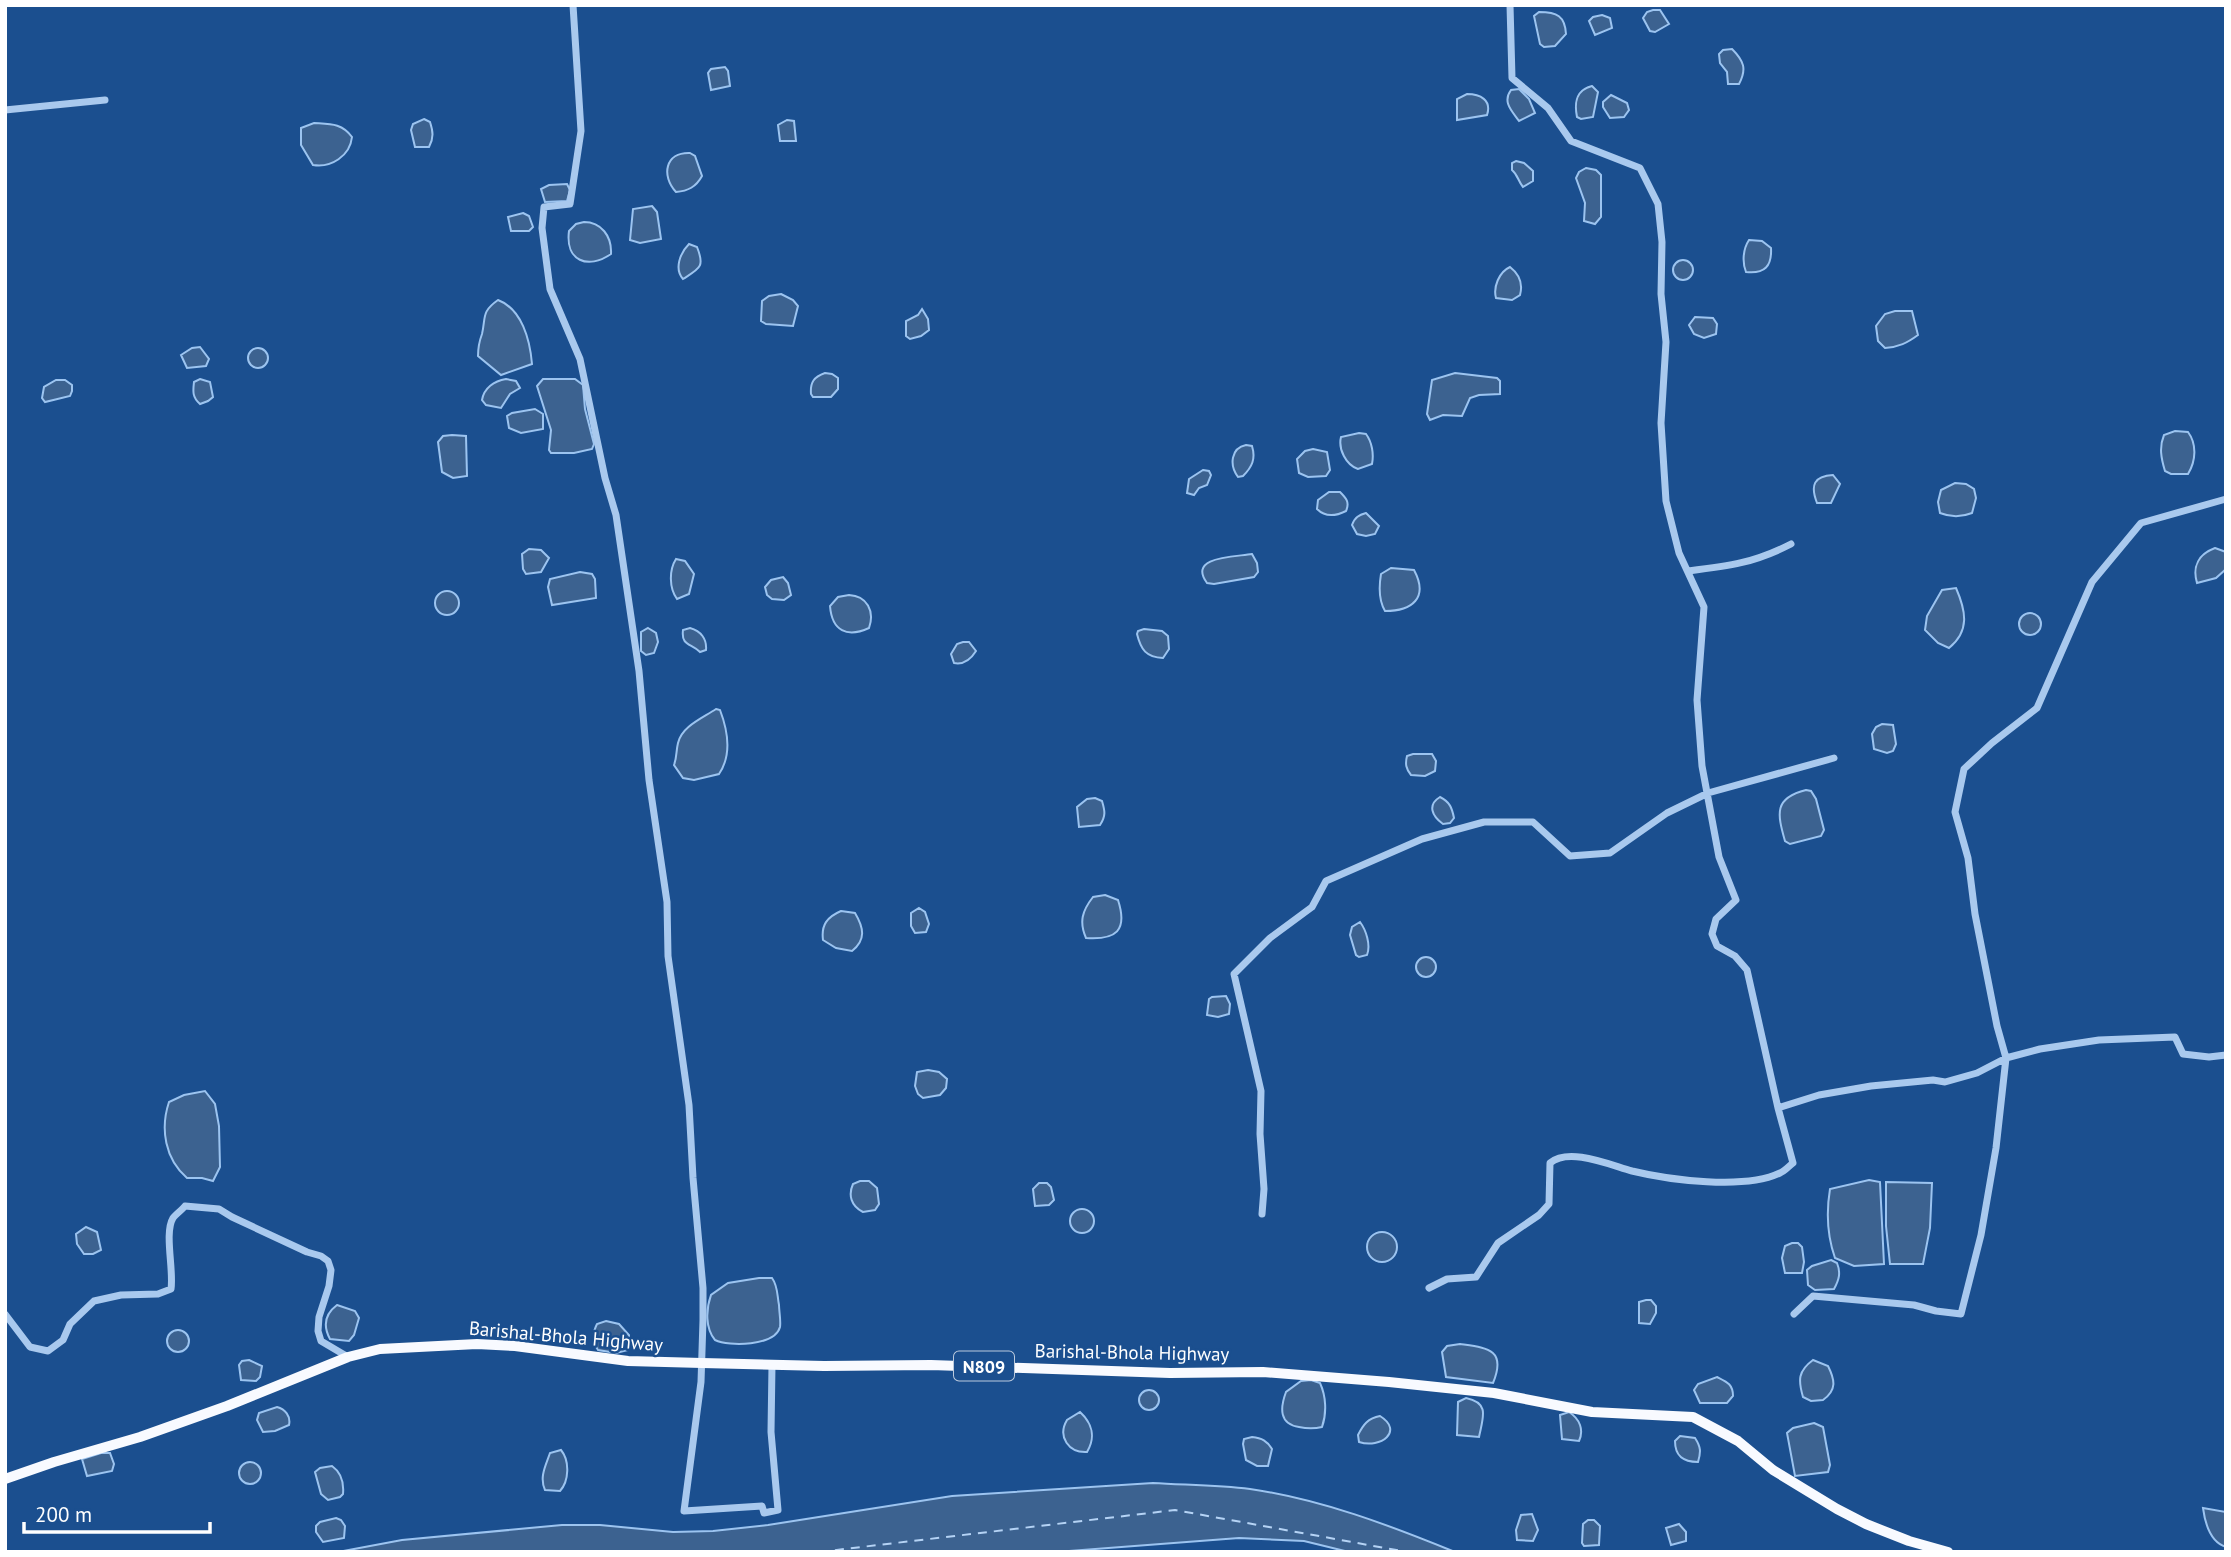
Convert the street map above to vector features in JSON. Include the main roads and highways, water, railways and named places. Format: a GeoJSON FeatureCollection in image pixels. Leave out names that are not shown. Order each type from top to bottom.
{"type":"FeatureCollection","features":[{"type":"Feature","properties":{"kind":"highway","name":"Barishal-Bhola Highway"},"geometry":{"type":"LineString","coordinates":[[5,1479],[127,1441],[227,1406],[348,1357],[380,1349],[477,1344],[515,1346],[628,1361],[772,1365],[931,1364],[1170,1373],[1263,1372],[1389,1381],[1494,1393],[1592,1412],[1693,1417],[1738,1441],[1791,1483],[1837,1509],[1866,1524],[1948,1552]]}},
{"type":"Feature","properties":{"kind":"water"},"geometry":{"type":"Polygon","coordinates":[[[1660,10],[1669,24],[1655,32],[1650,31],[1643,18],[1647,12],[1660,10]]]}},
{"type":"Feature","properties":{"kind":"water"},"geometry":{"type":"Polygon","coordinates":[[[1539,12],[1555,14],[1564,23],[1566,34],[1555,46],[1544,47],[1540,44],[1534,16],[1539,12]]]}},
{"type":"Feature","properties":{"kind":"water"},"geometry":{"type":"Polygon","coordinates":[[[1602,15],[1610,18],[1612,28],[1595,35],[1589,21],[1602,15]]]}},
{"type":"Feature","properties":{"kind":"water"},"geometry":{"type":"Polygon","coordinates":[[[1732,49],[1743,65],[1739,84],[1728,84],[1727,72],[1720,63],[1719,54],[1723,50],[1732,49]]]}},
{"type":"Feature","properties":{"kind":"water"},"geometry":{"type":"Polygon","coordinates":[[[725,67],[730,86],[711,90],[708,73],[711,69],[725,67]]]}},
{"type":"Feature","properties":{"kind":"water"},"geometry":{"type":"Polygon","coordinates":[[[1592,86],[1598,92],[1593,117],[1581,119],[1577,117],[1577,97],[1582,90],[1592,86]]]}},
{"type":"Feature","properties":{"kind":"water"},"geometry":{"type":"Polygon","coordinates":[[[1519,89],[1529,99],[1535,113],[1519,121],[1507,99],[1511,90],[1519,89]]]}},
{"type":"Feature","properties":{"kind":"water"},"geometry":{"type":"Polygon","coordinates":[[[1467,94],[1484,99],[1488,105],[1487,115],[1457,120],[1457,99],[1467,94]]]}},
{"type":"Feature","properties":{"kind":"water"},"geometry":{"type":"Polygon","coordinates":[[[1611,95],[1627,103],[1629,110],[1624,117],[1610,118],[1603,107],[1603,102],[1611,95]]]}},
{"type":"Feature","properties":{"kind":"water"},"geometry":{"type":"Polygon","coordinates":[[[424,119],[430,122],[432,141],[429,147],[415,147],[411,130],[413,124],[424,119]]]}},
{"type":"Feature","properties":{"kind":"water"},"geometry":{"type":"Polygon","coordinates":[[[787,120],[794,121],[796,141],[780,141],[778,125],[787,120]]]}},
{"type":"Feature","properties":{"kind":"water"},"geometry":{"type":"Polygon","coordinates":[[[314,123],[330,124],[348,132],[352,137],[344,155],[326,165],[313,165],[301,145],[301,128],[314,123]]]}},
{"type":"Feature","properties":{"kind":"water"},"geometry":{"type":"Polygon","coordinates":[[[690,153],[695,156],[702,176],[691,188],[676,192],[668,179],[668,166],[675,156],[690,153]]]}},
{"type":"Feature","properties":{"kind":"water"},"geometry":{"type":"Polygon","coordinates":[[[1512,163],[1524,163],[1533,171],[1533,181],[1523,187],[1512,170],[1512,163]]]}},
{"type":"Feature","properties":{"kind":"water"},"geometry":{"type":"Polygon","coordinates":[[[1586,168],[1596,170],[1601,175],[1601,217],[1595,224],[1584,221],[1585,203],[1576,178],[1579,172],[1586,168]]]}},
{"type":"Feature","properties":{"kind":"water"},"geometry":{"type":"Polygon","coordinates":[[[567,184],[570,190],[567,201],[545,202],[541,189],[549,185],[567,184]]]}},
{"type":"Feature","properties":{"kind":"water"},"geometry":{"type":"Polygon","coordinates":[[[652,206],[657,212],[661,239],[640,243],[630,240],[633,209],[652,206]]]}},
{"type":"Feature","properties":{"kind":"water"},"geometry":{"type":"Polygon","coordinates":[[[523,213],[529,216],[533,227],[529,231],[511,231],[508,217],[523,213]]]}},
{"type":"Feature","properties":{"kind":"water"},"geometry":{"type":"Polygon","coordinates":[[[576,224],[596,224],[604,231],[610,241],[611,254],[587,262],[574,256],[569,231],[576,224]]]}},
{"type":"Feature","properties":{"kind":"water"},"geometry":{"type":"Polygon","coordinates":[[[1749,240],[1762,241],[1771,248],[1769,264],[1758,272],[1746,272],[1744,256],[1749,240]]]}},
{"type":"Feature","properties":{"kind":"water"},"geometry":{"type":"Polygon","coordinates":[[[689,244],[697,247],[701,263],[683,279],[679,271],[679,261],[689,244]]]}},
{"type":"Feature","properties":{"kind":"water"},"geometry":{"type":"Polygon","coordinates":[[[1683,260],[1690,263],[1693,270],[1690,277],[1683,280],[1676,277],[1673,270],[1676,263],[1683,260]]]}},
{"type":"Feature","properties":{"kind":"water"},"geometry":{"type":"Polygon","coordinates":[[[1510,267],[1520,280],[1520,295],[1512,300],[1496,298],[1498,280],[1510,267]]]}},
{"type":"Feature","properties":{"kind":"water"},"geometry":{"type":"Polygon","coordinates":[[[781,294],[798,306],[793,326],[766,324],[761,321],[762,301],[769,296],[781,294]]]}},
{"type":"Feature","properties":{"kind":"water"},"geometry":{"type":"Polygon","coordinates":[[[498,300],[513,310],[519,318],[527,336],[532,364],[501,375],[478,356],[485,315],[498,300]]]}},
{"type":"Feature","properties":{"kind":"water"},"geometry":{"type":"Polygon","coordinates":[[[922,309],[928,319],[929,330],[910,339],[906,336],[906,321],[918,315],[922,309]]]}},
{"type":"Feature","properties":{"kind":"water"},"geometry":{"type":"Polygon","coordinates":[[[1912,311],[1918,335],[1903,344],[1885,348],[1878,341],[1876,326],[1885,314],[1912,311]]]}},
{"type":"Feature","properties":{"kind":"water"},"geometry":{"type":"Polygon","coordinates":[[[1695,317],[1713,318],[1717,324],[1716,334],[1704,338],[1694,334],[1689,325],[1695,317]]]}},
{"type":"Feature","properties":{"kind":"water"},"geometry":{"type":"Polygon","coordinates":[[[200,347],[209,359],[206,366],[187,368],[181,355],[192,348],[200,347]]]}},
{"type":"Feature","properties":{"kind":"water"},"geometry":{"type":"Polygon","coordinates":[[[258,348],[265,351],[268,358],[265,365],[258,368],[251,365],[248,358],[251,351],[258,348]]]}},
{"type":"Feature","properties":{"kind":"water"},"geometry":{"type":"Polygon","coordinates":[[[825,373],[838,378],[838,389],[831,397],[813,397],[812,383],[815,378],[825,373]]]}},
{"type":"Feature","properties":{"kind":"water"},"geometry":{"type":"Polygon","coordinates":[[[1455,373],[1497,378],[1500,381],[1500,394],[1470,398],[1462,416],[1443,415],[1430,420],[1427,414],[1432,380],[1455,373]]]}},
{"type":"Feature","properties":{"kind":"water"},"geometry":{"type":"Polygon","coordinates":[[[200,379],[210,382],[213,397],[200,404],[193,391],[194,382],[200,379]]]}},
{"type":"Feature","properties":{"kind":"water"},"geometry":{"type":"Polygon","coordinates":[[[543,379],[575,379],[583,385],[585,409],[594,444],[592,449],[574,453],[551,453],[551,430],[537,386],[543,379]]]}},
{"type":"Feature","properties":{"kind":"water"},"geometry":{"type":"Polygon","coordinates":[[[56,380],[65,380],[72,385],[70,396],[45,402],[42,398],[44,387],[56,380]]]}},
{"type":"Feature","properties":{"kind":"water"},"geometry":{"type":"Polygon","coordinates":[[[497,381],[516,381],[520,388],[510,394],[501,408],[486,405],[482,400],[487,389],[497,381]]]}},
{"type":"Feature","properties":{"kind":"water"},"geometry":{"type":"Polygon","coordinates":[[[535,409],[543,414],[543,429],[521,433],[509,428],[507,416],[535,409]]]}},
{"type":"Feature","properties":{"kind":"water"},"geometry":{"type":"Polygon","coordinates":[[[2175,431],[2188,432],[2193,442],[2194,458],[2188,474],[2171,474],[2165,471],[2162,462],[2162,439],[2164,435],[2175,431]]]}},
{"type":"Feature","properties":{"kind":"water"},"geometry":{"type":"Polygon","coordinates":[[[1359,433],[1368,437],[1373,456],[1372,464],[1358,469],[1347,460],[1340,442],[1341,437],[1359,433]]]}},
{"type":"Feature","properties":{"kind":"water"},"geometry":{"type":"Polygon","coordinates":[[[443,436],[466,436],[467,476],[453,478],[442,472],[438,442],[443,436]]]}},
{"type":"Feature","properties":{"kind":"water"},"geometry":{"type":"Polygon","coordinates":[[[1246,445],[1252,446],[1254,455],[1249,469],[1243,476],[1238,477],[1233,467],[1233,458],[1237,450],[1246,445]]]}},
{"type":"Feature","properties":{"kind":"water"},"geometry":{"type":"Polygon","coordinates":[[[1313,449],[1327,452],[1330,470],[1326,476],[1308,477],[1299,473],[1297,459],[1305,451],[1313,449]]]}},
{"type":"Feature","properties":{"kind":"water"},"geometry":{"type":"Polygon","coordinates":[[[1203,470],[1209,471],[1211,475],[1207,485],[1199,488],[1194,495],[1187,493],[1189,479],[1203,470]]]}},
{"type":"Feature","properties":{"kind":"water"},"geometry":{"type":"Polygon","coordinates":[[[1833,475],[1840,484],[1831,503],[1817,503],[1815,483],[1821,477],[1833,475]]]}},
{"type":"Feature","properties":{"kind":"water"},"geometry":{"type":"Polygon","coordinates":[[[1955,483],[1966,484],[1974,489],[1976,498],[1972,513],[1956,516],[1940,513],[1938,502],[1941,490],[1955,483]]]}},
{"type":"Feature","properties":{"kind":"water"},"geometry":{"type":"Polygon","coordinates":[[[1329,492],[1340,492],[1344,496],[1346,511],[1331,515],[1317,509],[1318,500],[1329,492]]]}},
{"type":"Feature","properties":{"kind":"water"},"geometry":{"type":"Polygon","coordinates":[[[1366,513],[1379,526],[1375,534],[1366,536],[1357,534],[1352,525],[1354,520],[1366,513]]]}},
{"type":"Feature","properties":{"kind":"water"},"geometry":{"type":"Polygon","coordinates":[[[2215,548],[2226,552],[2226,569],[2216,578],[2197,583],[2195,571],[2198,561],[2215,548]]]}},
{"type":"Feature","properties":{"kind":"water"},"geometry":{"type":"Polygon","coordinates":[[[529,549],[541,550],[549,558],[541,572],[526,574],[523,569],[522,554],[529,549]]]}},
{"type":"Feature","properties":{"kind":"water"},"geometry":{"type":"Polygon","coordinates":[[[1252,554],[1258,572],[1254,577],[1207,583],[1203,567],[1208,563],[1225,557],[1252,554]]]}},
{"type":"Feature","properties":{"kind":"water"},"geometry":{"type":"Polygon","coordinates":[[[676,559],[685,561],[694,574],[689,594],[677,599],[672,590],[671,579],[676,559]]]}},
{"type":"Feature","properties":{"kind":"water"},"geometry":{"type":"Polygon","coordinates":[[[1391,568],[1414,570],[1420,588],[1419,595],[1410,605],[1403,609],[1385,611],[1380,579],[1381,574],[1391,568]]]}},
{"type":"Feature","properties":{"kind":"water"},"geometry":{"type":"Polygon","coordinates":[[[580,572],[592,574],[595,579],[596,598],[552,605],[548,587],[550,579],[580,572]]]}},
{"type":"Feature","properties":{"kind":"water"},"geometry":{"type":"Polygon","coordinates":[[[783,577],[788,583],[791,595],[784,600],[772,599],[767,595],[765,587],[771,580],[783,577]]]}},
{"type":"Feature","properties":{"kind":"water"},"geometry":{"type":"Polygon","coordinates":[[[1956,588],[1964,620],[1960,635],[1949,648],[1938,643],[1925,630],[1927,616],[1942,590],[1956,588]]]}},
{"type":"Feature","properties":{"kind":"water"},"geometry":{"type":"Polygon","coordinates":[[[447,591],[458,598],[459,603],[452,614],[447,615],[436,608],[435,603],[442,592],[447,591]]]}},
{"type":"Feature","properties":{"kind":"water"},"geometry":{"type":"Polygon","coordinates":[[[849,595],[865,601],[871,616],[869,628],[848,632],[837,627],[830,606],[838,597],[849,595]]]}},
{"type":"Feature","properties":{"kind":"water"},"geometry":{"type":"Polygon","coordinates":[[[2030,613],[2038,616],[2041,624],[2038,632],[2030,635],[2022,632],[2019,624],[2022,616],[2030,613]]]}},
{"type":"Feature","properties":{"kind":"water"},"geometry":{"type":"Polygon","coordinates":[[[648,628],[656,633],[658,642],[654,653],[646,655],[641,651],[641,632],[648,628]]]}},
{"type":"Feature","properties":{"kind":"water"},"geometry":{"type":"Polygon","coordinates":[[[690,628],[702,636],[706,650],[700,652],[685,642],[683,630],[690,628]]]}},
{"type":"Feature","properties":{"kind":"water"},"geometry":{"type":"Polygon","coordinates":[[[1144,629],[1162,631],[1168,636],[1169,649],[1163,658],[1148,654],[1140,644],[1137,634],[1144,629]]]}},
{"type":"Feature","properties":{"kind":"water"},"geometry":{"type":"Polygon","coordinates":[[[969,642],[976,651],[967,661],[954,663],[951,654],[957,644],[969,642]]]}},
{"type":"Feature","properties":{"kind":"water"},"geometry":{"type":"Polygon","coordinates":[[[716,709],[720,710],[727,734],[723,767],[719,774],[694,780],[683,778],[674,765],[680,737],[694,723],[716,709]]]}},
{"type":"Feature","properties":{"kind":"water"},"geometry":{"type":"Polygon","coordinates":[[[1882,724],[1893,725],[1896,744],[1893,751],[1887,753],[1874,749],[1872,734],[1876,727],[1882,724]]]}},
{"type":"Feature","properties":{"kind":"water"},"geometry":{"type":"Polygon","coordinates":[[[1432,754],[1436,761],[1435,771],[1425,776],[1411,775],[1406,762],[1407,756],[1432,754]]]}},
{"type":"Feature","properties":{"kind":"water"},"geometry":{"type":"Polygon","coordinates":[[[1806,790],[1811,791],[1816,799],[1824,830],[1821,836],[1790,844],[1785,841],[1782,831],[1780,808],[1788,797],[1806,790]]]}},
{"type":"Feature","properties":{"kind":"water"},"geometry":{"type":"Polygon","coordinates":[[[1440,797],[1451,808],[1454,818],[1450,823],[1443,824],[1434,814],[1433,803],[1440,797]]]}},
{"type":"Feature","properties":{"kind":"water"},"geometry":{"type":"Polygon","coordinates":[[[1087,799],[1102,801],[1102,822],[1100,825],[1079,827],[1077,807],[1087,799]]]}},
{"type":"Feature","properties":{"kind":"water"},"geometry":{"type":"Polygon","coordinates":[[[1105,895],[1118,900],[1121,911],[1120,926],[1112,935],[1086,938],[1082,922],[1086,907],[1093,897],[1105,895]]]}},
{"type":"Feature","properties":{"kind":"water"},"geometry":{"type":"Polygon","coordinates":[[[919,908],[925,912],[929,924],[926,932],[915,933],[911,926],[911,913],[919,908]]]}},
{"type":"Feature","properties":{"kind":"water"},"geometry":{"type":"Polygon","coordinates":[[[841,911],[855,913],[862,929],[860,943],[852,951],[836,948],[823,940],[826,922],[841,911]]]}},
{"type":"Feature","properties":{"kind":"water"},"geometry":{"type":"Polygon","coordinates":[[[1360,922],[1366,933],[1368,947],[1367,955],[1359,957],[1350,935],[1352,927],[1360,922]]]}},
{"type":"Feature","properties":{"kind":"water"},"geometry":{"type":"Polygon","coordinates":[[[1422,957],[1430,957],[1436,967],[1430,977],[1422,977],[1416,971],[1416,963],[1422,957]]]}},
{"type":"Feature","properties":{"kind":"water"},"geometry":{"type":"Polygon","coordinates":[[[1226,996],[1230,1004],[1229,1014],[1218,1017],[1207,1015],[1209,999],[1226,996]]]}},
{"type":"Feature","properties":{"kind":"water"},"geometry":{"type":"Polygon","coordinates":[[[917,1072],[939,1072],[947,1079],[946,1088],[940,1095],[923,1098],[915,1086],[917,1072]]]}},
{"type":"Feature","properties":{"kind":"water"},"geometry":{"type":"Polygon","coordinates":[[[205,1091],[215,1104],[219,1126],[220,1167],[213,1181],[187,1178],[169,1153],[165,1133],[169,1102],[184,1095],[205,1091]]]}},
{"type":"Feature","properties":{"kind":"water"},"geometry":{"type":"Polygon","coordinates":[[[1869,1180],[1880,1182],[1884,1264],[1854,1266],[1835,1258],[1832,1249],[1828,1224],[1830,1189],[1869,1180]]]}},
{"type":"Feature","properties":{"kind":"water"},"geometry":{"type":"Polygon","coordinates":[[[869,1181],[877,1188],[879,1204],[875,1210],[863,1212],[853,1203],[853,1184],[869,1181]]]}},
{"type":"Feature","properties":{"kind":"water"},"geometry":{"type":"Polygon","coordinates":[[[1886,1182],[1932,1183],[1930,1228],[1923,1264],[1890,1264],[1886,1226],[1886,1182]]]}},
{"type":"Feature","properties":{"kind":"water"},"geometry":{"type":"Polygon","coordinates":[[[1039,1183],[1047,1183],[1051,1187],[1054,1200],[1049,1205],[1035,1206],[1033,1189],[1039,1183]]]}},
{"type":"Feature","properties":{"kind":"water"},"geometry":{"type":"Polygon","coordinates":[[[1082,1209],[1093,1216],[1094,1221],[1087,1232],[1082,1233],[1071,1226],[1070,1221],[1077,1210],[1082,1209]]]}},
{"type":"Feature","properties":{"kind":"water"},"geometry":{"type":"Polygon","coordinates":[[[86,1227],[97,1232],[101,1250],[93,1254],[84,1254],[77,1244],[76,1234],[86,1227]]]}},
{"type":"Feature","properties":{"kind":"water"},"geometry":{"type":"Polygon","coordinates":[[[1382,1232],[1393,1236],[1397,1247],[1393,1258],[1382,1262],[1371,1258],[1367,1247],[1371,1236],[1382,1232]]]}},
{"type":"Feature","properties":{"kind":"water"},"geometry":{"type":"Polygon","coordinates":[[[1798,1243],[1802,1247],[1802,1273],[1785,1273],[1782,1258],[1785,1246],[1798,1243]]]}},
{"type":"Feature","properties":{"kind":"water"},"geometry":{"type":"Polygon","coordinates":[[[1831,1260],[1837,1263],[1839,1270],[1834,1289],[1815,1290],[1808,1285],[1807,1270],[1831,1260]]]}},
{"type":"Feature","properties":{"kind":"water"},"geometry":{"type":"Polygon","coordinates":[[[772,1278],[775,1284],[780,1321],[776,1333],[770,1338],[751,1343],[730,1344],[715,1340],[709,1330],[707,1318],[711,1295],[728,1283],[772,1278]]]}},
{"type":"Feature","properties":{"kind":"water"},"geometry":{"type":"Polygon","coordinates":[[[1651,1300],[1656,1306],[1656,1313],[1650,1324],[1639,1323],[1639,1302],[1651,1300]]]}},
{"type":"Feature","properties":{"kind":"water"},"geometry":{"type":"Polygon","coordinates":[[[337,1305],[355,1311],[359,1318],[354,1335],[349,1341],[330,1339],[328,1334],[328,1316],[337,1305]]]}},
{"type":"Feature","properties":{"kind":"water"},"geometry":{"type":"Polygon","coordinates":[[[606,1321],[619,1324],[629,1335],[628,1350],[616,1353],[598,1350],[594,1340],[595,1330],[597,1324],[606,1321]]]}},
{"type":"Feature","properties":{"kind":"water"},"geometry":{"type":"Polygon","coordinates":[[[178,1330],[186,1333],[189,1341],[186,1349],[178,1352],[170,1349],[167,1341],[170,1333],[178,1330]]]}},
{"type":"Feature","properties":{"kind":"water"},"geometry":{"type":"Polygon","coordinates":[[[1460,1344],[1492,1352],[1498,1363],[1493,1383],[1446,1377],[1442,1352],[1447,1346],[1460,1344]]]}},
{"type":"Feature","properties":{"kind":"water"},"geometry":{"type":"Polygon","coordinates":[[[249,1360],[262,1366],[260,1377],[256,1381],[241,1380],[239,1365],[242,1361],[249,1360]]]}},
{"type":"Feature","properties":{"kind":"water"},"geometry":{"type":"Polygon","coordinates":[[[1813,1360],[1828,1366],[1832,1376],[1833,1389],[1823,1400],[1811,1401],[1803,1397],[1801,1391],[1802,1372],[1813,1360]]]}},
{"type":"Feature","properties":{"kind":"water"},"geometry":{"type":"Polygon","coordinates":[[[1717,1377],[1731,1386],[1733,1396],[1727,1403],[1700,1403],[1694,1390],[1698,1384],[1717,1377]]]}},
{"type":"Feature","properties":{"kind":"water"},"geometry":{"type":"Polygon","coordinates":[[[1301,1381],[1320,1383],[1324,1393],[1322,1427],[1292,1425],[1283,1414],[1286,1392],[1301,1381]]]}},
{"type":"Feature","properties":{"kind":"water"},"geometry":{"type":"Polygon","coordinates":[[[1149,1390],[1156,1393],[1159,1400],[1156,1407],[1149,1410],[1142,1407],[1139,1400],[1142,1393],[1149,1390]]]}},
{"type":"Feature","properties":{"kind":"water"},"geometry":{"type":"Polygon","coordinates":[[[1466,1398],[1474,1400],[1482,1407],[1479,1437],[1457,1435],[1458,1402],[1466,1398]]]}},
{"type":"Feature","properties":{"kind":"water"},"geometry":{"type":"Polygon","coordinates":[[[277,1407],[287,1413],[289,1425],[275,1431],[263,1432],[257,1420],[259,1413],[277,1407]]]}},
{"type":"Feature","properties":{"kind":"water"},"geometry":{"type":"Polygon","coordinates":[[[1080,1412],[1091,1430],[1087,1452],[1070,1447],[1064,1438],[1067,1420],[1080,1412]]]}},
{"type":"Feature","properties":{"kind":"water"},"geometry":{"type":"Polygon","coordinates":[[[1569,1412],[1580,1425],[1579,1441],[1562,1439],[1560,1415],[1569,1412]]]}},
{"type":"Feature","properties":{"kind":"water"},"geometry":{"type":"Polygon","coordinates":[[[1380,1416],[1390,1427],[1387,1437],[1375,1443],[1359,1442],[1358,1435],[1364,1425],[1372,1418],[1380,1416]]]}},
{"type":"Feature","properties":{"kind":"water"},"geometry":{"type":"Polygon","coordinates":[[[1814,1423],[1823,1427],[1830,1465],[1828,1472],[1795,1476],[1787,1433],[1793,1428],[1814,1423]]]}},
{"type":"Feature","properties":{"kind":"water"},"geometry":{"type":"Polygon","coordinates":[[[1680,1436],[1695,1438],[1700,1450],[1698,1462],[1688,1461],[1678,1454],[1675,1441],[1680,1436]]]}},
{"type":"Feature","properties":{"kind":"water"},"geometry":{"type":"Polygon","coordinates":[[[1252,1437],[1264,1440],[1272,1449],[1268,1466],[1257,1466],[1246,1460],[1244,1439],[1252,1437]]]}},
{"type":"Feature","properties":{"kind":"water"},"geometry":{"type":"Polygon","coordinates":[[[561,1450],[567,1465],[565,1482],[560,1491],[545,1490],[543,1476],[550,1453],[561,1450]]]}},
{"type":"Feature","properties":{"kind":"water"},"geometry":{"type":"Polygon","coordinates":[[[110,1453],[114,1464],[112,1471],[87,1476],[82,1459],[110,1453]]]}},
{"type":"Feature","properties":{"kind":"water"},"geometry":{"type":"Polygon","coordinates":[[[250,1462],[258,1465],[261,1473],[258,1481],[250,1484],[242,1481],[239,1473],[242,1465],[250,1462]]]}},
{"type":"Feature","properties":{"kind":"water"},"geometry":{"type":"Polygon","coordinates":[[[332,1466],[342,1478],[343,1494],[328,1500],[321,1494],[315,1472],[320,1468],[332,1466]]]}},
{"type":"Feature","properties":{"kind":"water"},"geometry":{"type":"Polygon","coordinates":[[[1153,1483],[1276,1493],[1380,1523],[1455,1552],[1349,1552],[1304,1541],[1239,1538],[1056,1552],[338,1552],[402,1540],[562,1525],[600,1525],[673,1532],[713,1531],[952,1496],[1153,1483]]]}},
{"type":"Feature","properties":{"kind":"water"},"geometry":{"type":"Polygon","coordinates":[[[2203,1508],[2226,1512],[2226,1547],[2220,1545],[2212,1536],[2203,1508]]]}},
{"type":"Feature","properties":{"kind":"water"},"geometry":{"type":"Polygon","coordinates":[[[1532,1514],[1538,1530],[1533,1541],[1517,1540],[1516,1530],[1521,1515],[1532,1514]]]}},
{"type":"Feature","properties":{"kind":"water"},"geometry":{"type":"Polygon","coordinates":[[[336,1518],[345,1526],[344,1538],[323,1542],[316,1532],[316,1526],[320,1522],[336,1518]]]}},
{"type":"Feature","properties":{"kind":"water"},"geometry":{"type":"Polygon","coordinates":[[[1594,1520],[1600,1526],[1599,1545],[1584,1546],[1582,1543],[1583,1524],[1594,1520]]]}},
{"type":"Feature","properties":{"kind":"water"},"geometry":{"type":"Polygon","coordinates":[[[1679,1524],[1686,1532],[1686,1541],[1671,1545],[1666,1528],[1679,1524]]]}}]}
